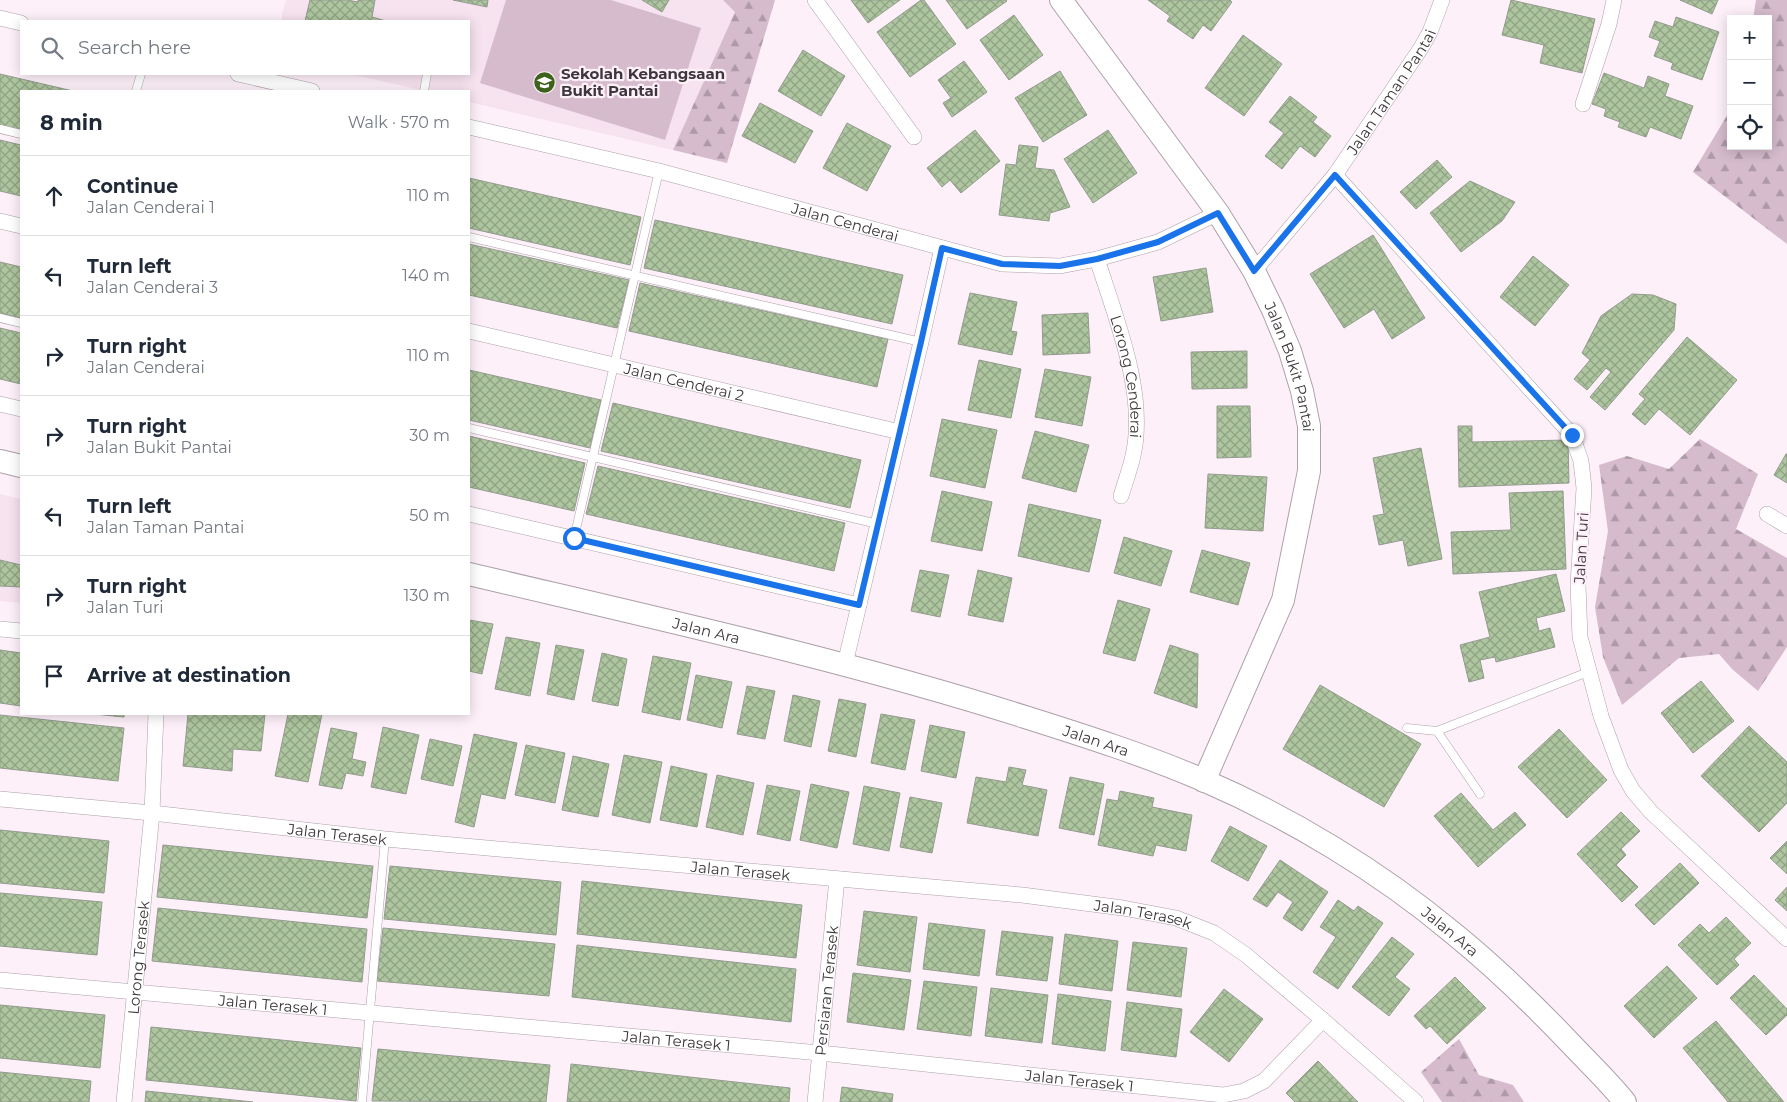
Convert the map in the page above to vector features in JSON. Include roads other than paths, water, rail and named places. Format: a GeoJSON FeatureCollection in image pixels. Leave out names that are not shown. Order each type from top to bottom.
{"type":"FeatureCollection","features":[{"type":"Feature","properties":{"kind":"street"},"geometry":{"type":"LineString","coordinates":[[816,0],[914,138]]}},
{"type":"Feature","properties":{"kind":"street","name":"Jalan Bukit Pantai"},"geometry":{"type":"LineString","coordinates":[[1061,0],[1218,213],[1254,271],[1290,351],[1302,390],[1309,426],[1309,471],[1283,600],[1204,781]]}},
{"type":"Feature","properties":{"kind":"street","name":"Jalan Taman Pantai"},"geometry":{"type":"LineString","coordinates":[[1254,271],[1335,175],[1421,48],[1430,32],[1442,0]]}},
{"type":"Feature","properties":{"kind":"street"},"geometry":{"type":"LineString","coordinates":[[1583,104],[1609,24],[1614,0]]}},
{"type":"Feature","properties":{"kind":"street"},"geometry":{"type":"LineString","coordinates":[[0,18],[20,23]]}},
{"type":"Feature","properties":{"kind":"street"},"geometry":{"type":"LineString","coordinates":[[242,75],[308,90]]}},
{"type":"Feature","properties":{"kind":"street","name":"Jalan Cenderai"},"geometry":{"type":"LineString","coordinates":[[470,127],[659,171],[1002,264],[1060,266],[1097,259],[1158,242],[1218,213]]}},
{"type":"Feature","properties":{"kind":"street","name":"Jalan Turi"},"geometry":{"type":"LineString","coordinates":[[1335,175],[1572,435],[1581,461],[1584,488],[1578,585],[1580,637],[1601,716],[1621,770],[1633,791],[1651,812],[1787,939]]}},
{"type":"Feature","properties":{"kind":"street"},"geometry":{"type":"LineString","coordinates":[[0,221],[20,226]]}},
{"type":"Feature","properties":{"kind":"street"},"geometry":{"type":"LineString","coordinates":[[845,664],[942,248]]}},
{"type":"Feature","properties":{"kind":"street","name":"Lorong Cenderai"},"geometry":{"type":"LineString","coordinates":[[1097,259],[1128,361],[1137,412],[1133,455],[1121,496]]}},
{"type":"Feature","properties":{"kind":"street","name":"Jalan Cenderai 2"},"geometry":{"type":"LineString","coordinates":[[470,331],[900,432]]}},
{"type":"Feature","properties":{"kind":"street"},"geometry":{"type":"LineString","coordinates":[[0,404],[20,409]]}},
{"type":"Feature","properties":{"kind":"street"},"geometry":{"type":"LineString","coordinates":[[0,461],[20,466]]}},
{"type":"Feature","properties":{"kind":"street"},"geometry":{"type":"LineString","coordinates":[[470,514],[859,605]]}},
{"type":"Feature","properties":{"kind":"street"},"geometry":{"type":"LineString","coordinates":[[1767,514],[1787,526]]}},
{"type":"Feature","properties":{"kind":"street","name":"Jalan Ara"},"geometry":{"type":"LineString","coordinates":[[470,574],[845,664],[967,699],[1109,744],[1204,781],[1279,817],[1378,876],[1453,933],[1540,1012],[1622,1101]]}},
{"type":"Feature","properties":{"kind":"street"},"geometry":{"type":"LineString","coordinates":[[0,629],[20,631]]}},
{"type":"Feature","properties":{"kind":"street","name":"Lorong Terasek"},"geometry":{"type":"LineString","coordinates":[[124,1102],[152,813],[156,715]]}},
{"type":"Feature","properties":{"kind":"street","name":"Jalan Terasek"},"geometry":{"type":"LineString","coordinates":[[0,799],[152,813],[385,840],[1022,895],[1123,908],[1176,918],[1214,933],[1246,955],[1416,1102]]}},
{"type":"Feature","properties":{"kind":"street","name":"Persiaran Terasek"},"geometry":{"type":"LineString","coordinates":[[815,1102],[837,879]]}},
{"type":"Feature","properties":{"kind":"street","name":"Jalan Terasek 1"},"geometry":{"type":"LineString","coordinates":[[0,980],[820,1053],[1223,1095],[1244,1091],[1264,1080],[1323,1020]]}},
{"type":"Feature","properties":{"kind":"lane"},"geometry":{"type":"LineString","coordinates":[[136,90],[140,75]]}},
{"type":"Feature","properties":{"kind":"lane"},"geometry":{"type":"LineString","coordinates":[[424,90],[427,75]]}},
{"type":"Feature","properties":{"kind":"lane"},"geometry":{"type":"LineString","coordinates":[[0,129],[20,134]]}},
{"type":"Feature","properties":{"kind":"lane"},"geometry":{"type":"LineString","coordinates":[[574,538],[659,171]]}},
{"type":"Feature","properties":{"kind":"lane"},"geometry":{"type":"LineString","coordinates":[[470,237],[921,342]]}},
{"type":"Feature","properties":{"kind":"lane"},"geometry":{"type":"LineString","coordinates":[[0,318],[20,323]]}},
{"type":"Feature","properties":{"kind":"lane"},"geometry":{"type":"LineString","coordinates":[[470,428],[878,524]]}},
{"type":"Feature","properties":{"kind":"lane"},"geometry":{"type":"LineString","coordinates":[[1407,728],[1437,730],[1588,672]]}},
{"type":"Feature","properties":{"kind":"lane"},"geometry":{"type":"LineString","coordinates":[[1437,730],[1480,794]]}},
{"type":"Feature","properties":{"kind":"lane"},"geometry":{"type":"LineString","coordinates":[[362,1102],[385,840]]}},
{"type":"Feature","properties":{"kind":"place","name":"Sekolah Kebangsaan Bukit Pantai"},"geometry":{"type":"Point","coordinates":[545,82]}}]}
